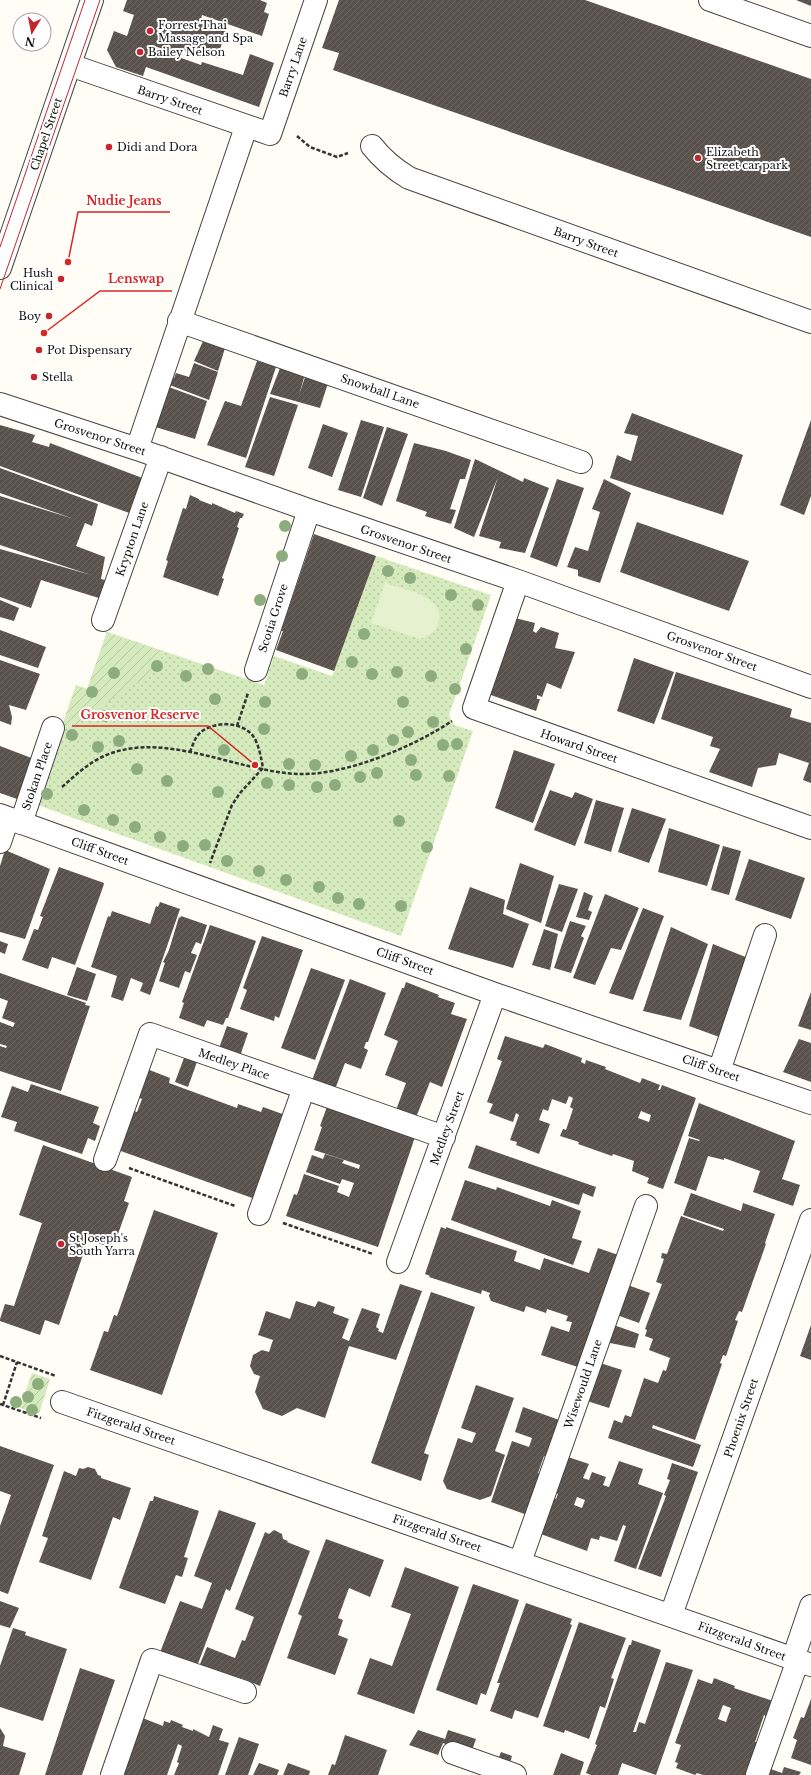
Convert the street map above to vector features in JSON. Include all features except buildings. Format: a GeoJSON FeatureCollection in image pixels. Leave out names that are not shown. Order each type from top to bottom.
{"type":"FeatureCollection","features":[{"type":"Feature","properties":{"kind":"street","name":"Chapel Street"},"geometry":{"type":"LineString","coordinates":[[0,268],[92,0]]}},
{"type":"Feature","properties":{"kind":"street","name":"Barry Lane"},"geometry":{"type":"LineString","coordinates":[[270,134],[316,0]]}},
{"type":"Feature","properties":{"kind":"street"},"geometry":{"type":"LineString","coordinates":[[710,0],[811,36]]}},
{"type":"Feature","properties":{"kind":"street","name":"Barry Street"},"geometry":{"type":"LineString","coordinates":[[70,65],[246,127],[270,134]]}},
{"type":"Feature","properties":{"kind":"street"},"geometry":{"type":"LineString","coordinates":[[137,449],[179,321],[246,127]]}},
{"type":"Feature","properties":{"kind":"street","name":"Barry Street"},"geometry":{"type":"LineString","coordinates":[[372,146],[393,169],[409,178],[811,322]]}},
{"type":"Feature","properties":{"kind":"street","name":"Snowball Lane"},"geometry":{"type":"LineString","coordinates":[[179,321],[581,462]]}},
{"type":"Feature","properties":{"kind":"street","name":"Grosvenor Street"},"geometry":{"type":"LineString","coordinates":[[0,404],[161,457],[309,510],[518,581],[811,687]]}},
{"type":"Feature","properties":{"kind":"street","name":"Krypton Lane"},"geometry":{"type":"LineString","coordinates":[[103,620],[161,457]]}},
{"type":"Feature","properties":{"kind":"street","name":"Scotia Grove"},"geometry":{"type":"LineString","coordinates":[[256,670],[309,510]]}},
{"type":"Feature","properties":{"kind":"street"},"geometry":{"type":"LineString","coordinates":[[474,708],[518,581]]}},
{"type":"Feature","properties":{"kind":"street","name":"Howard Street"},"geometry":{"type":"LineString","coordinates":[[474,708],[811,828]]}},
{"type":"Feature","properties":{"kind":"street","name":"Stokan Place"},"geometry":{"type":"LineString","coordinates":[[0,842],[53,728]]}},
{"type":"Feature","properties":{"kind":"street","name":"Cliff Street"},"geometry":{"type":"LineString","coordinates":[[10,819],[495,994],[811,1103]]}},
{"type":"Feature","properties":{"kind":"street"},"geometry":{"type":"LineString","coordinates":[[719,1071],[765,935]]}},
{"type":"Feature","properties":{"kind":"street","name":"Medley Street"},"geometry":{"type":"LineString","coordinates":[[398,1262],[495,994]]}},
{"type":"Feature","properties":{"kind":"street","name":"Medley Place"},"geometry":{"type":"LineString","coordinates":[[105,1160],[150,1034],[444,1137]]}},
{"type":"Feature","properties":{"kind":"street"},"geometry":{"type":"LineString","coordinates":[[259,1214],[304,1088]]}},
{"type":"Feature","properties":{"kind":"street","name":"Wisewould Lane"},"geometry":{"type":"LineString","coordinates":[[520,1562],[646,1206]]}},
{"type":"Feature","properties":{"kind":"street","name":"Phoenix Street"},"geometry":{"type":"LineString","coordinates":[[671,1615],[811,1220]]}},
{"type":"Feature","properties":{"kind":"street","name":"Fitzgerald Street"},"geometry":{"type":"LineString","coordinates":[[62,1402],[800,1661]]}},
{"type":"Feature","properties":{"kind":"street"},"geometry":{"type":"LineString","coordinates":[[756,1775],[800,1661],[811,1606]]}},
{"type":"Feature","properties":{"kind":"street"},"geometry":{"type":"LineString","coordinates":[[112,1775],[152,1660],[245,1692]]}},
{"type":"Feature","properties":{"kind":"street"},"geometry":{"type":"LineString","coordinates":[[453,1753],[515,1775]]}},
{"type":"Feature","properties":{"kind":"path"},"geometry":{"type":"LineString","coordinates":[[296,136],[310,147],[337,156]]}},
{"type":"Feature","properties":{"kind":"path"},"geometry":{"type":"LineString","coordinates":[[237,726],[256,670]]}},
{"type":"Feature","properties":{"kind":"path"},"geometry":{"type":"LineString","coordinates":[[58,791],[93,762],[116,752],[147,747],[190,752],[296,774],[315,774],[352,767],[409,744],[441,728],[474,708]]}},
{"type":"Feature","properties":{"kind":"path"},"geometry":{"type":"LineString","coordinates":[[190,752],[198,735],[208,728],[228,724],[237,726],[248,731],[254,737],[262,768]]}},
{"type":"Feature","properties":{"kind":"path"},"geometry":{"type":"LineString","coordinates":[[210,864],[232,805],[240,793],[262,768]]}},
{"type":"Feature","properties":{"kind":"path"},"geometry":{"type":"LineString","coordinates":[[0,1356],[57,1376]]}},
{"type":"Feature","properties":{"kind":"path"},"geometry":{"type":"LineString","coordinates":[[17,1362],[1,1404],[47,1420]]}},
{"type":"Feature","properties":{"kind":"green space"},"geometry":{"type":"Polygon","coordinates":[[[376,556],[491,595],[449,715],[454,725],[473,731],[401,936],[35,804],[76,685],[87,689],[107,632],[264,685],[274,656],[332,676],[376,556]]]}},
{"type":"Feature","properties":{"kind":"green space"},"geometry":{"type":"Polygon","coordinates":[[[385,583],[411,591],[429,599],[439,612],[437,627],[427,636],[420,639],[371,623],[385,583]]]}},
{"type":"Feature","properties":{"kind":"green space"},"geometry":{"type":"Polygon","coordinates":[[[107,632],[162,651],[157,668],[152,674],[122,692],[70,729],[62,727],[76,685],[87,689],[107,632]]]}},
{"type":"Feature","properties":{"kind":"green space"},"geometry":{"type":"Polygon","coordinates":[[[32,1373],[50,1379],[39,1414],[11,1405],[13,1399],[22,1402],[32,1373]]]}},
{"type":"Feature","properties":{"kind":"tram line"},"geometry":{"type":"LineString","coordinates":[[0,247],[85,0]]}},
{"type":"Feature","properties":{"kind":"tram line"},"geometry":{"type":"LineString","coordinates":[[0,289],[100,0]]}},
{"type":"Feature","properties":{"kind":"place","name":"Forrest Thai Massage and Spa"},"geometry":{"type":"Point","coordinates":[150,31]}},
{"type":"Feature","properties":{"kind":"place","name":"Bailey Nelson"},"geometry":{"type":"Point","coordinates":[140,52]}},
{"type":"Feature","properties":{"kind":"place","name":"Didi and Dora"},"geometry":{"type":"Point","coordinates":[109,147]}},
{"type":"Feature","properties":{"kind":"place","name":"Elizabeth Street car park"},"geometry":{"type":"Point","coordinates":[698,158]}},
{"type":"Feature","properties":{"kind":"place","name":"Nudie Jeans"},"geometry":{"type":"Point","coordinates":[68,262]}},
{"type":"Feature","properties":{"kind":"place","name":"Hush Clinical"},"geometry":{"type":"Point","coordinates":[61,279]}},
{"type":"Feature","properties":{"kind":"place","name":"Boy"},"geometry":{"type":"Point","coordinates":[49,316]}},
{"type":"Feature","properties":{"kind":"place","name":"Lenswap"},"geometry":{"type":"Point","coordinates":[44,333]}},
{"type":"Feature","properties":{"kind":"place","name":"Pot Dispensary"},"geometry":{"type":"Point","coordinates":[39,350]}},
{"type":"Feature","properties":{"kind":"place","name":"Stella"},"geometry":{"type":"Point","coordinates":[34,377]}},
{"type":"Feature","properties":{"kind":"place","name":"Grosvenor Reserve"},"geometry":{"type":"Point","coordinates":[255,765]}},
{"type":"Feature","properties":{"kind":"place","name":"St Joseph's South Yarra"},"geometry":{"type":"Point","coordinates":[61,1244]}}]}
